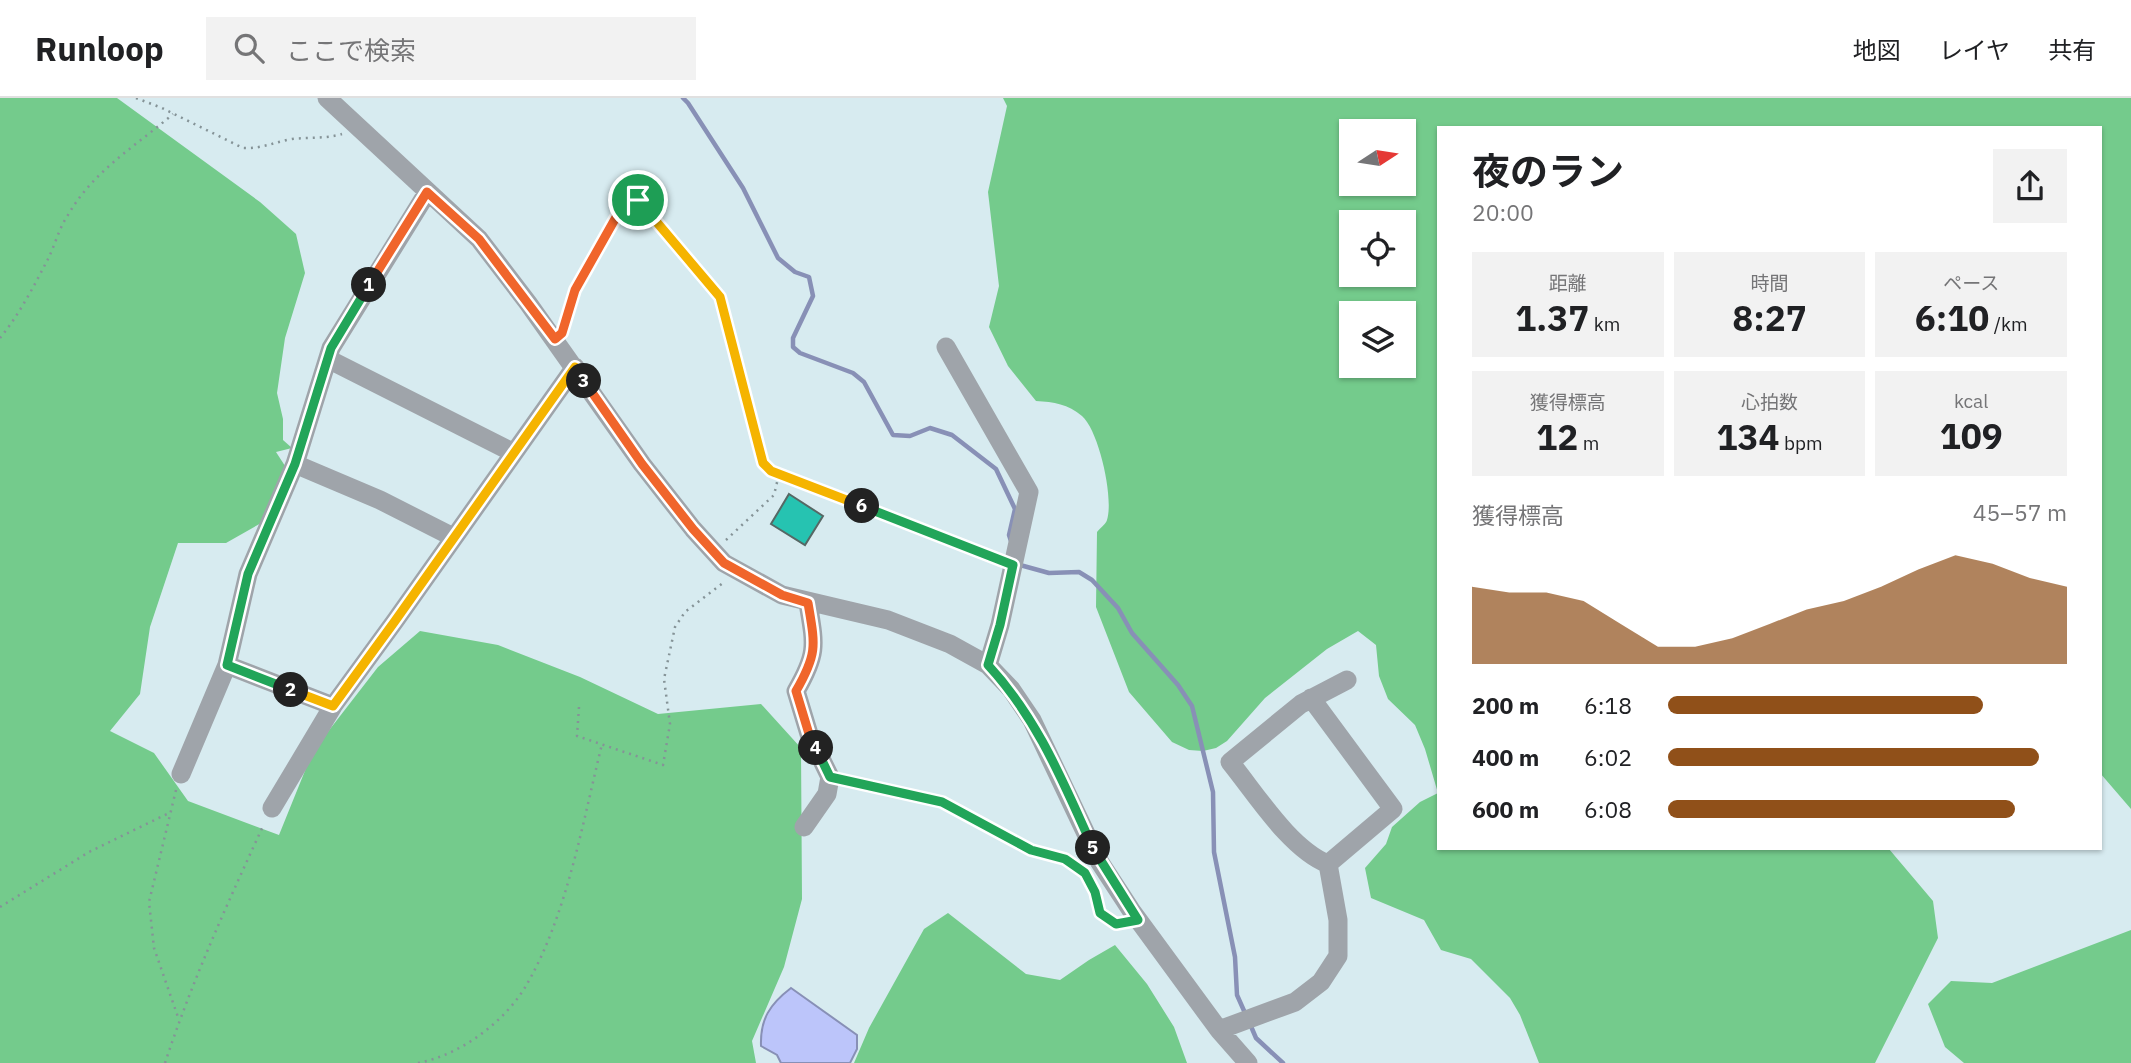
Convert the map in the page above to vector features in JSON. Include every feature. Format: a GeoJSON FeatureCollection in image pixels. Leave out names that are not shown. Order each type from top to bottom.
{"type":"FeatureCollection","features":[{"type":"Feature","properties":{"kind":"street"},"geometry":{"type":"LineString","coordinates":[[327,98],[479,239],[555,339],[642,464],[693,529],[724,563],[782,595],[888,620],[950,644],[988,665],[1011,689],[1032,720],[1099,860],[1138,920],[1219,1030],[1248,1063]]}},
{"type":"Feature","properties":{"kind":"street"},"geometry":{"type":"LineString","coordinates":[[181,774],[227,665],[248,574],[295,464],[331,348],[427,192]]}},
{"type":"Feature","properties":{"kind":"street"},"geometry":{"type":"LineString","coordinates":[[946,347],[1030,492],[1000,625],[988,665]]}},
{"type":"Feature","properties":{"kind":"street"},"geometry":{"type":"LineString","coordinates":[[328,359],[514,453]]}},
{"type":"Feature","properties":{"kind":"street"},"geometry":{"type":"LineString","coordinates":[[272,808],[333,706],[575,367]]}},
{"type":"Feature","properties":{"kind":"street"},"geometry":{"type":"LineString","coordinates":[[295,464],[380,500],[453,537]]}},
{"type":"Feature","properties":{"kind":"street"},"geometry":{"type":"LineString","coordinates":[[804,827],[827,794],[830,777],[809,734],[796,691],[810,668],[816,645],[808,603]]}},
{"type":"Feature","properties":{"kind":"street"},"geometry":{"type":"LineString","coordinates":[[227,665],[333,706]]}},
{"type":"Feature","properties":{"kind":"street"},"geometry":{"type":"LineString","coordinates":[[1328,864],[1314,859],[1298,847],[1230,762],[1301,704],[1347,680]]}},
{"type":"Feature","properties":{"kind":"street"},"geometry":{"type":"LineString","coordinates":[[1311,698],[1393,809],[1328,864]]}},
{"type":"Feature","properties":{"kind":"street"},"geometry":{"type":"LineString","coordinates":[[1219,1030],[1295,1002],[1321,982],[1338,956],[1338,920],[1328,864]]}},
{"type":"Feature","properties":{"kind":"path"},"geometry":{"type":"LineString","coordinates":[[136,98],[243,148],[257,149],[298,138],[331,138],[358,127]]}},
{"type":"Feature","properties":{"kind":"path"},"geometry":{"type":"LineString","coordinates":[[0,338],[49,258],[67,215],[90,184],[113,160],[173,114]]}},
{"type":"Feature","properties":{"kind":"path"},"geometry":{"type":"LineString","coordinates":[[555,339],[562,333],[575,290],[628,196],[638,200],[720,297],[763,463],[771,471],[1015,556]]}},
{"type":"Feature","properties":{"kind":"path"},"geometry":{"type":"LineString","coordinates":[[714,552],[774,495],[779,474]]}},
{"type":"Feature","properties":{"kind":"path"},"geometry":{"type":"LineString","coordinates":[[579,707],[577,736],[663,765],[670,724],[664,679],[675,627],[685,612],[737,572]]}},
{"type":"Feature","properties":{"kind":"path"},"geometry":{"type":"LineString","coordinates":[[418,1063],[450,1052],[480,1034],[500,1018],[526,986],[556,918],[602,744]]}},
{"type":"Feature","properties":{"kind":"path"},"geometry":{"type":"LineString","coordinates":[[179,1020],[154,948],[149,902],[172,799],[181,774]]}},
{"type":"Feature","properties":{"kind":"path"},"geometry":{"type":"LineString","coordinates":[[830,777],[942,802],[1031,850],[1065,859],[1085,873],[1095,892],[1100,913],[1116,924],[1138,920]]}},
{"type":"Feature","properties":{"kind":"path"},"geometry":{"type":"LineString","coordinates":[[165,1063],[179,1020],[222,917],[272,808]]}},
{"type":"Feature","properties":{"kind":"path"},"geometry":{"type":"LineString","coordinates":[[0,907],[89,852],[171,812]]}},
{"type":"Feature","properties":{"kind":"green space"},"geometry":{"type":"Polygon","coordinates":[[[0,98],[117,98],[260,202],[296,234],[305,273],[285,338],[277,393],[283,419],[283,440],[292,448],[276,452],[287,469],[263,522],[226,543],[178,543],[150,627],[140,694],[110,731],[154,753],[188,801],[279,835],[313,751],[378,667],[420,631],[498,645],[580,677],[658,714],[761,704],[801,748],[802,899],[784,967],[752,1041],[756,1063],[0,1063],[0,98]]]}},
{"type":"Feature","properties":{"kind":"green space"},"geometry":{"type":"Polygon","coordinates":[[[1003,98],[2131,98],[2131,809],[2102,775],[2102,126],[1437,126],[1437,790],[1415,725],[1388,699],[1379,676],[1376,645],[1358,631],[1327,649],[1265,698],[1227,741],[1216,748],[1189,750],[1172,742],[1129,692],[1096,607],[1097,532],[1106,522],[1109,510],[1104,465],[1094,435],[1082,416],[1066,406],[1036,401],[1008,366],[989,327],[999,286],[988,192],[1007,106],[1003,98]]]}},
{"type":"Feature","properties":{"kind":"green space"},"geometry":{"type":"Polygon","coordinates":[[[1437,794],[1437,850],[1890,850],[1933,901],[1938,938],[1875,1063],[1539,1063],[1520,1015],[1510,998],[1471,959],[1441,950],[1424,920],[1371,898],[1365,868],[1386,844],[1392,827],[1420,802],[1437,794]]]}},
{"type":"Feature","properties":{"kind":"green space"},"geometry":{"type":"Polygon","coordinates":[[[948,913],[1026,974],[1060,980],[1115,945],[1147,984],[1174,1027],[1187,1063],[854,1063],[869,1028],[924,929],[948,913]]]}},
{"type":"Feature","properties":{"kind":"green space"},"geometry":{"type":"Polygon","coordinates":[[[2131,930],[2131,1063],[1964,1063],[1945,1047],[1928,1004],[1951,981],[1992,983],[2131,930]]]}},
{"type":"Feature","properties":{"kind":"water"},"geometry":{"type":"Polygon","coordinates":[[[791,988],[857,1035],[857,1049],[850,1063],[781,1063],[777,1055],[761,1046],[762,1028],[768,1013],[777,1000],[791,988]]]}},
{"type":"Feature","properties":{"kind":"building"},"geometry":{"type":"Polygon","coordinates":[[[789,494],[823,516],[805,545],[771,524],[789,494]]]}},
{"type":"Feature","properties":{"kind":"waterway"},"geometry":{"type":"LineString","coordinates":[[683,98],[743,188],[778,258],[795,272],[809,277],[813,296],[793,338],[793,347],[800,353],[853,373],[864,382],[893,435],[910,436],[930,428],[952,435],[996,469],[1015,509],[1009,535],[1011,541]]}},
{"type":"Feature","properties":{"kind":"waterway"},"geometry":{"type":"LineString","coordinates":[[1020,565],[1049,573],[1079,572],[1092,580],[1118,608],[1132,633],[1178,685],[1192,706],[1213,792],[1214,852],[1235,957],[1237,995],[1245,1013]]}},
{"type":"Feature","properties":{"kind":"waterway"},"geometry":{"type":"LineString","coordinates":[[1250,1024],[1256,1038],[1283,1063]]}},
{"type":"Feature","properties":{"kind":"route"},"geometry":{"type":"LineString","coordinates":[[427,192],[479,239],[555,339],[562,333],[575,290],[628,196],[638,200],[720,297],[763,463],[771,471],[1013,565],[988,665],[1011,689],[1032,720],[1099,860],[1138,920],[1116,924],[1100,913],[1095,892],[1085,873],[1065,859],[1031,850],[942,802],[830,777],[809,734],[796,691],[810,668],[816,645],[808,603],[782,595],[724,563],[693,529],[642,464],[575,367],[333,706],[227,665],[248,574],[295,464],[331,348],[427,192]]}}]}
